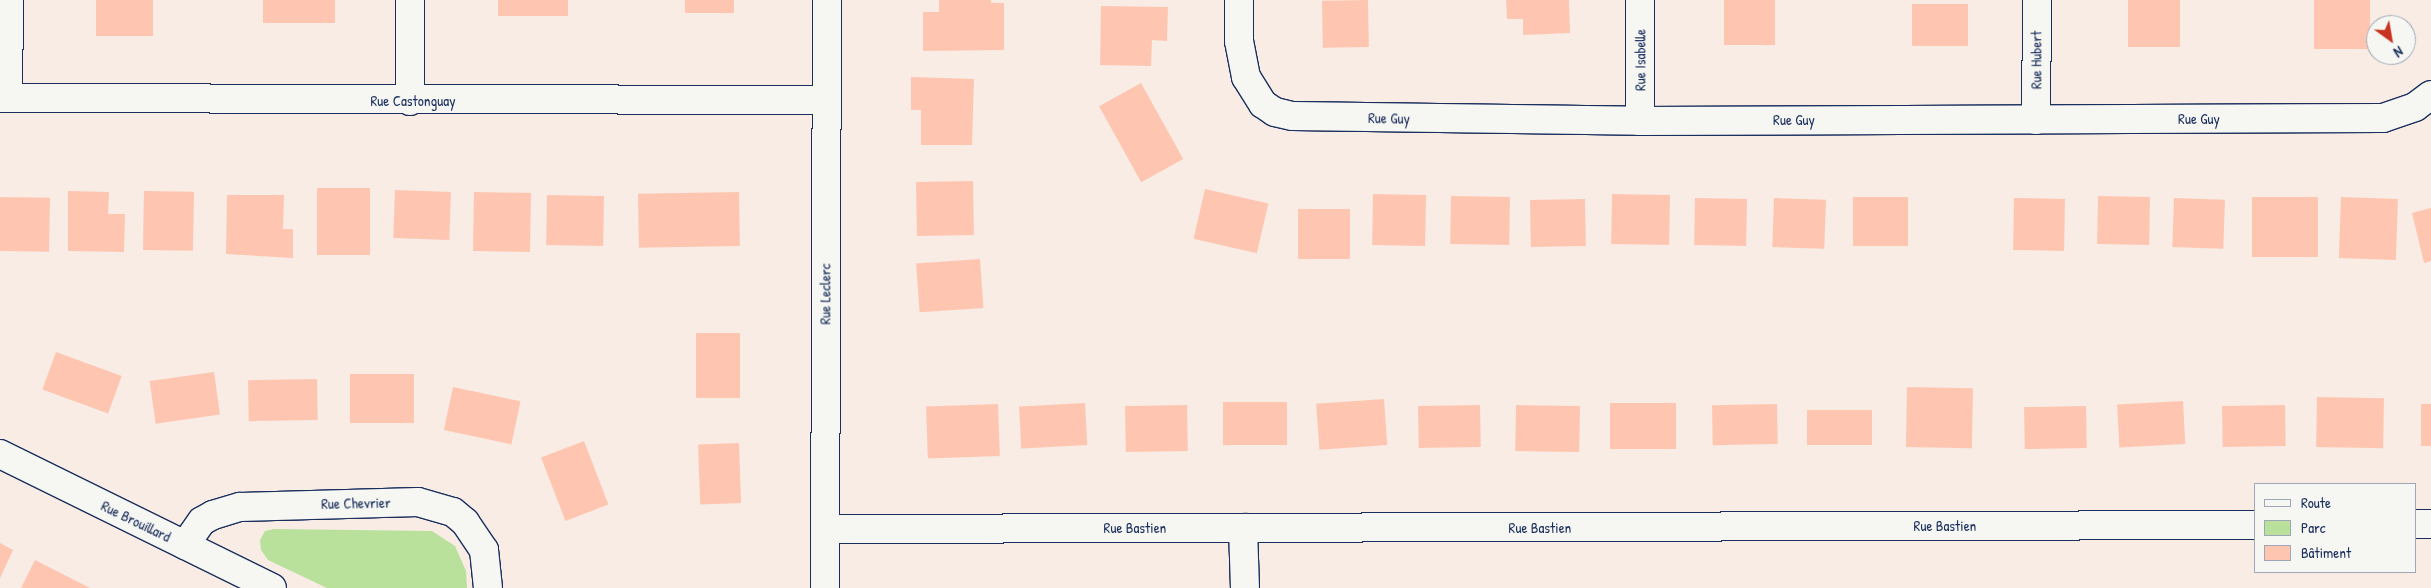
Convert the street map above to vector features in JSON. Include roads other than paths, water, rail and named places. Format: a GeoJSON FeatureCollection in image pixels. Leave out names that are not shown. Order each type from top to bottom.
{"type":"FeatureCollection","features":[{"type":"Feature","properties":{"kind":"street"},"geometry":{"type":"LineString","coordinates":[[4,98],[9,0]]}},
{"type":"Feature","properties":{"kind":"street"},"geometry":{"type":"LineString","coordinates":[[410,0],[410,101]]}},
{"type":"Feature","properties":{"kind":"street","name":"Rue Leclerc"},"geometry":{"type":"LineString","coordinates":[[826,588],[826,100],[828,0]]}},
{"type":"Feature","properties":{"kind":"street","name":"Rue Guy"},"geometry":{"type":"LineString","coordinates":[[1239,0],[1239,41],[1246,77],[1262,104],[1275,112],[1310,117],[1640,121],[2383,118],[2400,115],[2431,95]]}},
{"type":"Feature","properties":{"kind":"street","name":"Rue Isabelle"},"geometry":{"type":"LineString","coordinates":[[1640,0],[1640,121]]}},
{"type":"Feature","properties":{"kind":"street","name":"Rue Hubert"},"geometry":{"type":"LineString","coordinates":[[2036,120],[2037,0]]}},
{"type":"Feature","properties":{"kind":"street","name":"Rue Castonguay"},"geometry":{"type":"LineString","coordinates":[[4,98],[410,101],[826,100]]}},
{"type":"Feature","properties":{"kind":"street","name":"Rue Brouillard"},"geometry":{"type":"LineString","coordinates":[[0,454],[272,588]]}},
{"type":"Feature","properties":{"kind":"street","name":"Rue Chevrier"},"geometry":{"type":"LineString","coordinates":[[185,545],[202,521],[213,514],[240,507],[418,502],[453,512],[465,522],[484,550],[488,588]]}},
{"type":"Feature","properties":{"kind":"street"},"geometry":{"type":"LineString","coordinates":[[2416,524],[2431,524]]}},
{"type":"Feature","properties":{"kind":"street","name":"Rue Bastien"},"geometry":{"type":"LineString","coordinates":[[826,529],[2254,525]]}},
{"type":"Feature","properties":{"kind":"street"},"geometry":{"type":"LineString","coordinates":[[1243,528],[1245,588]]}}]}
